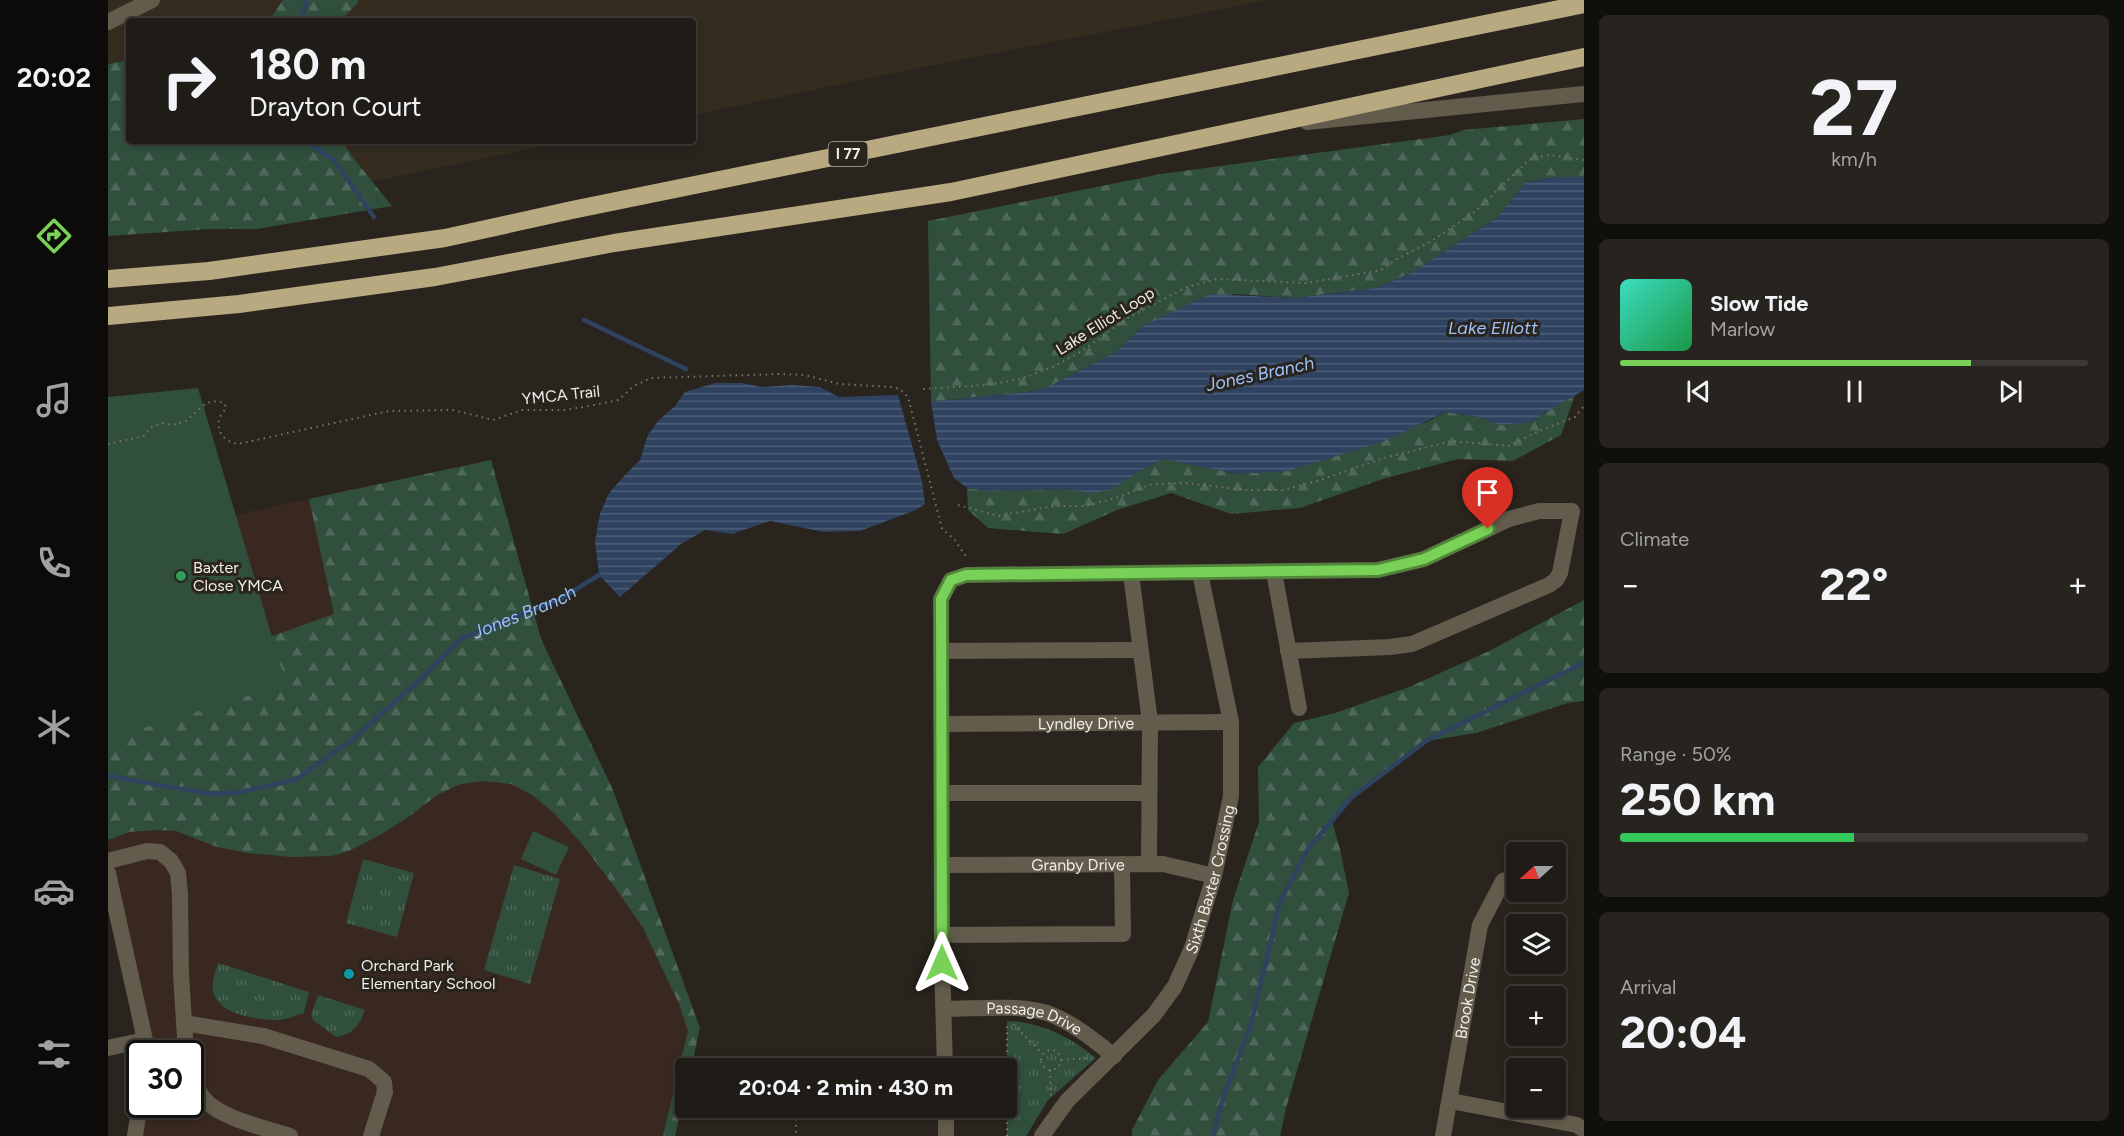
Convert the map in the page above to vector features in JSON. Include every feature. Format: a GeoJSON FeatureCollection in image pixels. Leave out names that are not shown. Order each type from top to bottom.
{"type":"FeatureCollection","features":[{"type":"Feature","properties":{"kind":"highway","name":"I 77"},"geometry":{"type":"LineString","coordinates":[[108,279],[209,271],[445,238],[572,210],[1584,4]]}},
{"type":"Feature","properties":{"kind":"highway"},"geometry":{"type":"LineString","coordinates":[[108,316],[239,304],[435,277],[614,243],[951,192],[1584,57]]}},
{"type":"Feature","properties":{"kind":"street"},"geometry":{"type":"LineString","coordinates":[[108,22],[152,0]]}},
{"type":"Feature","properties":{"kind":"street"},"geometry":{"type":"LineString","coordinates":[[1265,125],[1584,94]]}},
{"type":"Feature","properties":{"kind":"street"},"geometry":{"type":"LineString","coordinates":[[945,1058],[942,935],[941,599],[951,580],[966,575],[1378,570],[1424,559],[1509,519],[1539,512],[1572,511],[1560,573],[1549,585],[1412,644],[1288,651]]}},
{"type":"Feature","properties":{"kind":"street"},"geometry":{"type":"LineString","coordinates":[[1274,572],[1299,708]]}},
{"type":"Feature","properties":{"kind":"street","name":"Sixth Baxter Crossing"},"geometry":{"type":"LineString","coordinates":[[1042,1136],[1067,1101],[1154,1016],[1175,986],[1192,948],[1214,876],[1231,796],[1231,722],[1200,573]]}},
{"type":"Feature","properties":{"kind":"street"},"geometry":{"type":"LineString","coordinates":[[1131,574],[1150,723],[1149,864]]}},
{"type":"Feature","properties":{"kind":"street"},"geometry":{"type":"LineString","coordinates":[[942,651],[1140,650]]}},
{"type":"Feature","properties":{"kind":"street","name":"Lyndley Drive"},"geometry":{"type":"LineString","coordinates":[[942,724],[1231,722]]}},
{"type":"Feature","properties":{"kind":"street"},"geometry":{"type":"LineString","coordinates":[[942,793],[1149,793]]}},
{"type":"Feature","properties":{"kind":"street"},"geometry":{"type":"LineString","coordinates":[[108,861],[147,851],[160,852],[171,861],[178,873],[185,1040]]}},
{"type":"Feature","properties":{"kind":"street"},"geometry":{"type":"LineString","coordinates":[[942,935],[1123,934],[1122,864]]}},
{"type":"Feature","properties":{"kind":"street","name":"Granby Drive"},"geometry":{"type":"LineString","coordinates":[[942,866],[1163,864],[1214,876]]}},
{"type":"Feature","properties":{"kind":"street"},"geometry":{"type":"LineString","coordinates":[[108,873],[116,944],[142,1040]]}},
{"type":"Feature","properties":{"kind":"street","name":"Brook Drive"},"geometry":{"type":"LineString","coordinates":[[1443,1136],[1480,925],[1503,881],[1506,880]]}},
{"type":"Feature","properties":{"kind":"street","name":"Passage Drive"},"geometry":{"type":"LineString","coordinates":[[944,1009],[1021,1009],[1047,1014],[1087,1034],[1114,1056]]}},
{"type":"Feature","properties":{"kind":"street"},"geometry":{"type":"LineString","coordinates":[[184,1023],[264,1036],[369,1069],[384,1082],[385,1092],[371,1136]]}},
{"type":"Feature","properties":{"kind":"street"},"geometry":{"type":"LineString","coordinates":[[108,1048],[126,1047]]}},
{"type":"Feature","properties":{"kind":"street"},"geometry":{"type":"LineString","coordinates":[[204,1100],[216,1109],[290,1136]]}},
{"type":"Feature","properties":{"kind":"street"},"geometry":{"type":"LineString","coordinates":[[1450,1101],[1577,1125],[1584,1130]]}},
{"type":"Feature","properties":{"kind":"street"},"geometry":{"type":"LineString","coordinates":[[135,1136],[138,1118]]}},
{"type":"Feature","properties":{"kind":"street"},"geometry":{"type":"LineString","coordinates":[[946,1118],[946,1136]]}},
{"type":"Feature","properties":{"kind":"path","name":"Lake Elliot Loop"},"geometry":{"type":"LineString","coordinates":[[923,389],[986,385],[1022,379],[1055,366],[1082,351],[1129,317],[1187,287],[1216,279],[1306,283],[1381,270],[1430,242],[1476,211],[1532,159],[1550,155],[1584,160]]}},
{"type":"Feature","properties":{"kind":"path","name":"YMCA Trail"},"geometry":{"type":"LineString","coordinates":[[108,444],[144,436],[150,428],[162,423],[172,425],[186,421],[206,403],[217,401],[224,403],[226,407],[219,418],[220,433],[229,442],[238,444],[389,411],[453,410],[493,420],[522,410],[565,410],[618,400],[634,386],[651,378],[780,374],[805,375],[838,384],[892,387],[900,389],[908,397],[942,529],[954,539],[966,556],[974,575]]}},
{"type":"Feature","properties":{"kind":"path"},"geometry":{"type":"LineString","coordinates":[[958,505],[998,516],[1053,506],[1085,506],[1119,497],[1152,484],[1185,483],[1246,490],[1282,490],[1317,481],[1384,458],[1452,441],[1508,446],[1575,417],[1584,406]]}},
{"type":"Feature","properties":{"kind":"path"},"geometry":{"type":"LineString","coordinates":[[1007,1136],[1009,1021],[1043,1054]]}},
{"type":"Feature","properties":{"kind":"path"},"geometry":{"type":"LineString","coordinates":[[1048,1050],[1054,1050],[1059,1054],[1060,1060],[1058,1067],[1050,1070],[1041,1063],[1043,1054],[1048,1050]]}},
{"type":"Feature","properties":{"kind":"path"},"geometry":{"type":"LineString","coordinates":[[1060,1060],[1096,1058]]}},
{"type":"Feature","properties":{"kind":"path"},"geometry":{"type":"LineString","coordinates":[[1050,1070],[1051,1098]]}},
{"type":"Feature","properties":{"kind":"path"},"geometry":{"type":"LineString","coordinates":[[796,1118],[796,1136]]}},
{"type":"Feature","properties":{"kind":"shaded area"},"geometry":{"type":"Polygon","coordinates":[[[108,0],[1269,0],[914,69],[696,114],[696,18],[126,18],[126,144],[553,144],[385,179],[258,200],[108,213],[108,0]]]}},
{"type":"Feature","properties":{"kind":"shaded area"},"geometry":{"type":"Polygon","coordinates":[[[491,460],[541,639],[613,790],[700,1028],[690,1058],[675,1058],[675,1118],[678,1118],[675,1136],[135,1136],[138,1118],[204,1118],[204,1040],[141,1040],[108,873],[108,739],[286,684],[234,515],[491,460]]]}},
{"type":"Feature","properties":{"kind":"green space"},"geometry":{"type":"Polygon","coordinates":[[[283,0],[358,0],[358,3],[343,18],[271,18],[283,0]]]}},
{"type":"Feature","properties":{"kind":"green space"},"geometry":{"type":"Polygon","coordinates":[[[126,61],[126,144],[344,144],[392,206],[257,229],[210,229],[108,236],[108,64],[126,61]]]}},
{"type":"Feature","properties":{"kind":"green space"},"geometry":{"type":"Polygon","coordinates":[[[1584,119],[1584,177],[1558,177],[1526,182],[1498,217],[1411,273],[1376,288],[1294,298],[1234,294],[1143,326],[1116,352],[1052,385],[1034,391],[931,402],[928,221],[1161,174],[1450,135],[1464,130],[1584,119]]]}},
{"type":"Feature","properties":{"kind":"green space","name":"Baxter Close YMCA"},"geometry":{"type":"Polygon","coordinates":[[[198,388],[286,684],[108,739],[108,397],[198,388]]]}},
{"type":"Feature","properties":{"kind":"green space"},"geometry":{"type":"Polygon","coordinates":[[[1575,395],[1561,435],[1513,461],[1458,459],[1383,479],[1300,508],[1231,514],[1171,493],[1117,510],[1063,534],[988,528],[968,510],[967,488],[990,491],[1063,489],[1093,493],[1163,459],[1238,474],[1427,422],[1446,412],[1479,417],[1499,425],[1530,422],[1575,395]]]}},
{"type":"Feature","properties":{"kind":"green space"},"geometry":{"type":"Polygon","coordinates":[[[491,460],[541,639],[613,790],[700,1028],[693,1058],[682,1058],[688,1031],[679,1004],[643,928],[582,844],[554,813],[532,795],[511,784],[484,781],[461,784],[437,795],[380,835],[349,851],[332,856],[290,857],[248,853],[217,847],[176,831],[129,832],[108,840],[108,665],[197,663],[334,614],[309,499],[491,460]]]}},
{"type":"Feature","properties":{"kind":"green space"},"geometry":{"type":"Polygon","coordinates":[[[1584,600],[1584,701],[1568,703],[1476,733],[1426,741],[1351,798],[1332,821],[1349,893],[1286,1108],[1280,1136],[1132,1136],[1132,1130],[1158,1080],[1208,1022],[1233,900],[1259,822],[1258,767],[1294,723],[1335,713],[1409,687],[1489,651],[1584,600]]]}},
{"type":"Feature","properties":{"kind":"green space"},"geometry":{"type":"Polygon","coordinates":[[[533,831],[569,847],[556,875],[521,859],[533,831]]]}},
{"type":"Feature","properties":{"kind":"green space"},"geometry":{"type":"Polygon","coordinates":[[[363,859],[414,873],[397,937],[346,923],[363,859]]]}},
{"type":"Feature","properties":{"kind":"green space"},"geometry":{"type":"Polygon","coordinates":[[[514,865],[560,879],[530,984],[484,970],[514,865]]]}},
{"type":"Feature","properties":{"kind":"green space"},"geometry":{"type":"Polygon","coordinates":[[[218,963],[309,992],[304,1013],[283,1019],[268,1020],[232,1012],[218,1002],[214,995],[213,979],[218,963]]]}},
{"type":"Feature","properties":{"kind":"green space"},"geometry":{"type":"Polygon","coordinates":[[[318,995],[365,1010],[355,1028],[347,1034],[336,1037],[314,1021],[311,1016],[318,995]]]}},
{"type":"Feature","properties":{"kind":"green space"},"geometry":{"type":"Polygon","coordinates":[[[1007,1021],[1032,1024],[1055,1032],[1096,1058],[1048,1100],[1026,1136],[1007,1136],[1007,1118],[1017,1118],[1017,1058],[1007,1058],[1007,1021]]]}},
{"type":"Feature","properties":{"kind":"green space"},"geometry":{"type":"Polygon","coordinates":[[[675,1086],[675,1118],[679,1118],[675,1136],[663,1136],[675,1086]]]}},
{"type":"Feature","properties":{"kind":"water","name":"Lake Elliott"},"geometry":{"type":"Polygon","coordinates":[[[1558,177],[1584,177],[1584,390],[1530,422],[1499,425],[1479,417],[1446,412],[1382,442],[1288,471],[1238,474],[1163,459],[1112,489],[1093,493],[1063,489],[990,491],[967,488],[954,478],[937,440],[931,402],[1034,391],[1052,385],[1116,352],[1143,326],[1210,294],[1294,298],[1376,288],[1411,273],[1498,217],[1526,182],[1558,177]]]}},
{"type":"Feature","properties":{"kind":"water"},"geometry":{"type":"Polygon","coordinates":[[[715,383],[742,383],[761,387],[792,385],[820,387],[839,397],[898,395],[922,481],[925,504],[916,510],[860,531],[824,532],[770,521],[732,534],[705,530],[681,544],[620,597],[599,575],[595,541],[600,514],[609,493],[640,460],[648,435],[685,392],[715,383]]]}},
{"type":"Feature","properties":{"kind":"waterway"},"geometry":{"type":"LineString","coordinates":[[301,18],[307,0]]}},
{"type":"Feature","properties":{"kind":"waterway"},"geometry":{"type":"LineString","coordinates":[[310,144],[333,159],[374,217]]}},
{"type":"Feature","properties":{"kind":"waterway"},"geometry":{"type":"LineString","coordinates":[[584,320],[686,369]]}},
{"type":"Feature","properties":{"kind":"waterway","name":"Jones Branch"},"geometry":{"type":"LineString","coordinates":[[108,776],[210,794],[236,793],[295,780],[353,739],[462,638],[560,599],[599,575]]}},
{"type":"Feature","properties":{"kind":"waterway"},"geometry":{"type":"LineString","coordinates":[[1213,1136],[1223,1098],[1251,1024],[1280,902],[1308,849],[1351,798],[1426,741],[1584,663]]}},
{"type":"Feature","properties":{"kind":"place","name":"Baxter Close YMCA"},"geometry":{"type":"Point","coordinates":[181,576]}},
{"type":"Feature","properties":{"kind":"place","name":"Orchard Park Elementary School"},"geometry":{"type":"Point","coordinates":[349,974]}},
{"type":"Feature","properties":{"kind":"route"},"geometry":{"type":"LineString","coordinates":[[942,963],[941,599],[951,580],[966,575],[1378,570],[1424,559],[1488,529]]}}]}
